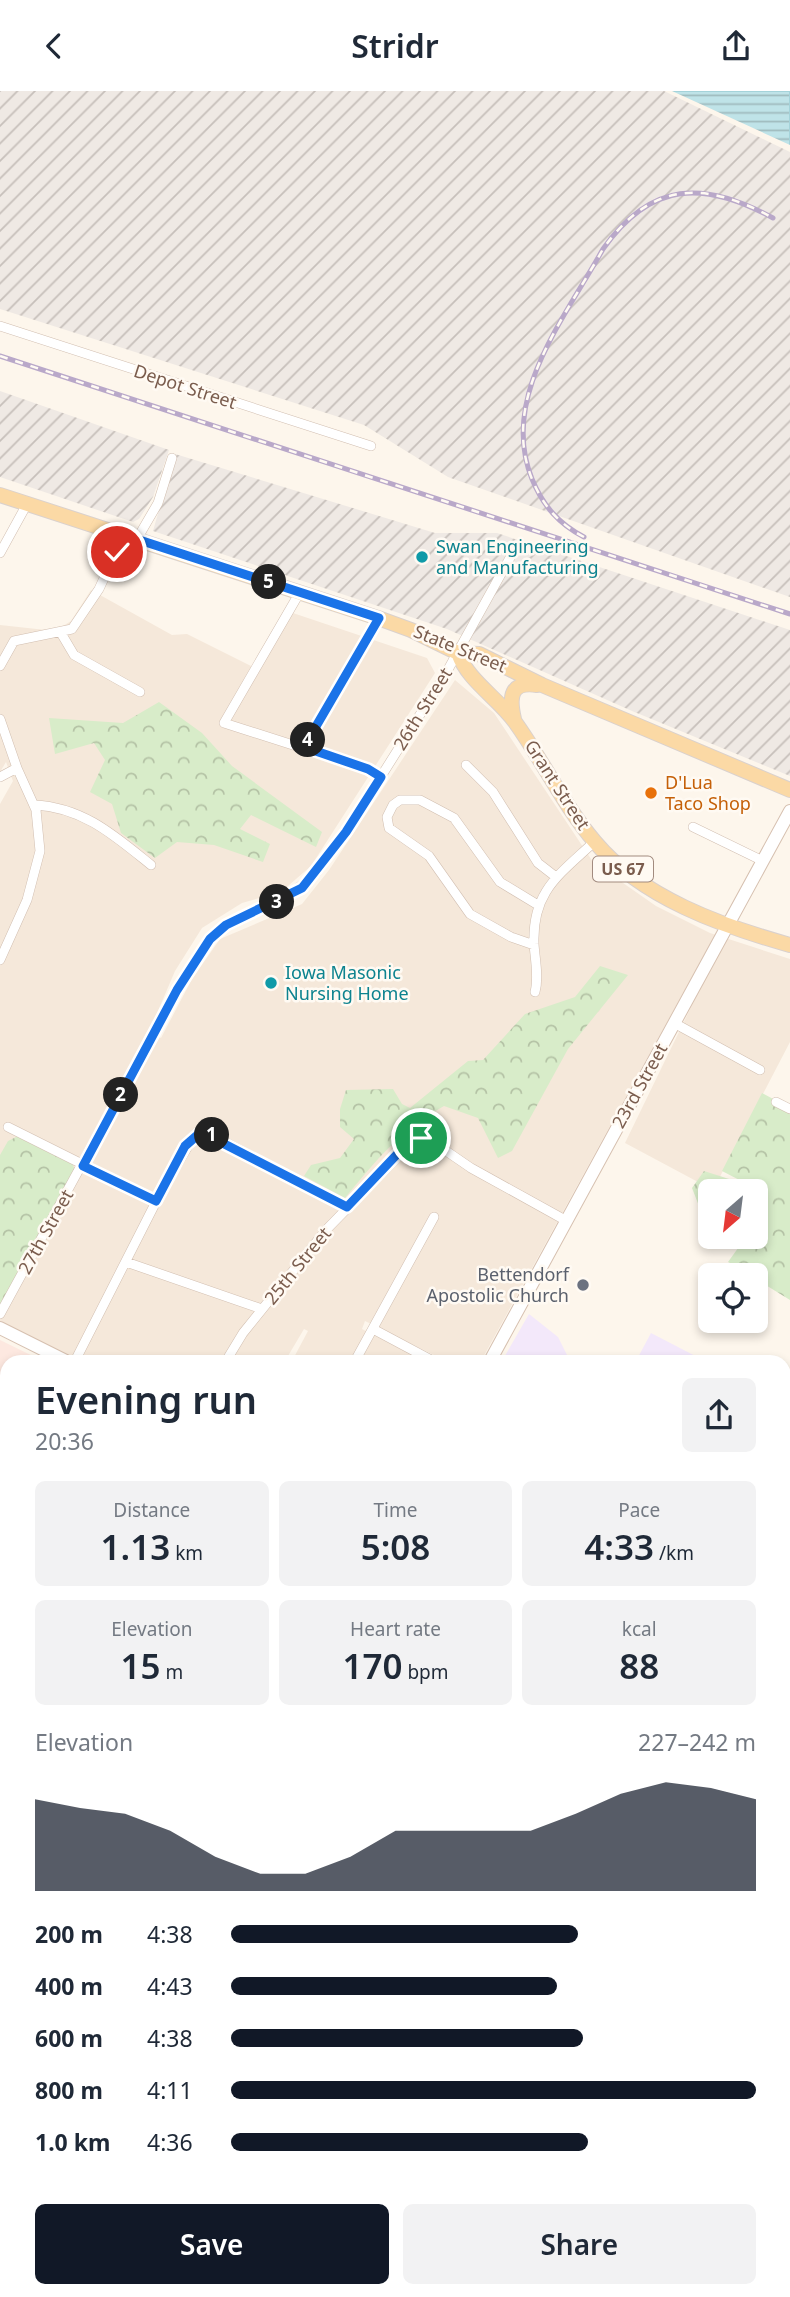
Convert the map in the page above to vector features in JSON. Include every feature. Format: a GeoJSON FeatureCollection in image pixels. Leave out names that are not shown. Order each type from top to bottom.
{"type":"FeatureCollection","features":[{"type":"Feature","properties":{"kind":"main road","name":"State Street"},"geometry":{"type":"LineString","coordinates":[[0,495],[411,629],[458,653],[479,654],[542,685],[790,790]]}},
{"type":"Feature","properties":{"kind":"main road","name":"Grant Street"},"geometry":{"type":"LineString","coordinates":[[458,653],[472,676],[514,721],[594,842],[616,864],[641,883],[728,926],[790,945]]}},
{"type":"Feature","properties":{"kind":"main road"},"geometry":{"type":"LineString","coordinates":[[514,721],[510,697],[512,691],[523,684],[542,685]]}},
{"type":"Feature","properties":{"kind":"street","name":"Depot Street"},"geometry":{"type":"LineString","coordinates":[[0,326],[371,446]]}},
{"type":"Feature","properties":{"kind":"street"},"geometry":{"type":"LineString","coordinates":[[0,666],[14,641],[72,629],[130,537],[158,503],[172,458]]}},
{"type":"Feature","properties":{"kind":"street"},"geometry":{"type":"LineString","coordinates":[[0,553],[27,504]]}},
{"type":"Feature","properties":{"kind":"street","name":"26th Street"},"geometry":{"type":"LineString","coordinates":[[346,832],[458,653],[516,547]]}},
{"type":"Feature","properties":{"kind":"street"},"geometry":{"type":"LineString","coordinates":[[300,592],[224,723],[368,769],[381,777]]}},
{"type":"Feature","properties":{"kind":"street"},"geometry":{"type":"LineString","coordinates":[[304,747],[379,618]]}},
{"type":"Feature","properties":{"kind":"street"},"geometry":{"type":"LineString","coordinates":[[61,633],[74,655],[140,692]]}},
{"type":"Feature","properties":{"kind":"street"},"geometry":{"type":"LineString","coordinates":[[0,719],[17,768],[34,805],[40,851],[27,900],[0,960]]}},
{"type":"Feature","properties":{"kind":"street"},"geometry":{"type":"LineString","coordinates":[[466,765],[493,792],[538,863],[556,877]]}},
{"type":"Feature","properties":{"kind":"street"},"geometry":{"type":"LineString","coordinates":[[0,777],[17,768]]}},
{"type":"Feature","properties":{"kind":"street"},"geometry":{"type":"LineString","coordinates":[[534,945],[511,937],[470,914],[429,856],[389,828],[387,817],[393,805],[400,800],[419,800],[454,818],[500,882],[538,905]]}},
{"type":"Feature","properties":{"kind":"street"},"geometry":{"type":"LineString","coordinates":[[34,805],[58,806],[80,814],[151,865]]}},
{"type":"Feature","properties":{"kind":"street","name":"23rd Street"},"geometry":{"type":"LineString","coordinates":[[493,1355],[790,811]]}},
{"type":"Feature","properties":{"kind":"street"},"geometry":{"type":"LineString","coordinates":[[693,827],[763,860]]}},
{"type":"Feature","properties":{"kind":"street","name":"27th Street"},"geometry":{"type":"LineString","coordinates":[[0,1314],[177,990],[210,939],[226,925],[302,888],[346,832]]}},
{"type":"Feature","properties":{"kind":"street"},"geometry":{"type":"LineString","coordinates":[[535,992],[533,920],[538,905],[547,885],[594,842]]}},
{"type":"Feature","properties":{"kind":"street"},"geometry":{"type":"LineString","coordinates":[[674,1023],[760,1070]]}},
{"type":"Feature","properties":{"kind":"street"},"geometry":{"type":"LineString","coordinates":[[776,1102],[790,1109]]}},
{"type":"Feature","properties":{"kind":"street"},"geometry":{"type":"LineString","coordinates":[[8,1127],[156,1201]]}},
{"type":"Feature","properties":{"kind":"street"},"geometry":{"type":"LineString","coordinates":[[78,1355],[185,1146],[201,1132],[347,1207]]}},
{"type":"Feature","properties":{"kind":"street","name":"25th Street"},"geometry":{"type":"LineString","coordinates":[[230,1355],[262,1309],[347,1207],[406,1145],[421,1138],[436,1144],[471,1168],[565,1220]]}},
{"type":"Feature","properties":{"kind":"street"},"geometry":{"type":"LineString","coordinates":[[358,1355],[434,1217]]}},
{"type":"Feature","properties":{"kind":"street"},"geometry":{"type":"LineString","coordinates":[[126,1262],[262,1309]]}},
{"type":"Feature","properties":{"kind":"street"},"geometry":{"type":"LineString","coordinates":[[0,1328],[54,1355]]}},
{"type":"Feature","properties":{"kind":"street"},"geometry":{"type":"LineString","coordinates":[[373,1329],[422,1355]]}},
{"type":"Feature","properties":{"kind":"shaded area"},"geometry":{"type":"Polygon","coordinates":[[[0,91],[668,91],[790,148],[790,597],[448,477],[364,425],[0,309],[0,91]]]}},
{"type":"Feature","properties":{"kind":"shaded area"},"geometry":{"type":"Polygon","coordinates":[[[0,391],[169,450],[153,497],[139,519],[133,522],[0,477],[0,391]]]}},
{"type":"Feature","properties":{"kind":"shaded area"},"geometry":{"type":"Polygon","coordinates":[[[175,454],[435,533],[497,533],[790,630],[790,776],[632,711],[447,629],[153,531],[175,454]]]}},
{"type":"Feature","properties":{"kind":"shaded area"},"geometry":{"type":"Polygon","coordinates":[[[91,590],[172,635],[187,634],[253,667],[284,610],[427,658],[435,673],[311,866],[281,892],[242,903],[202,928],[175,971],[149,1032],[161,1038],[192,979],[220,939],[302,904],[329,870],[455,680],[494,713],[593,862],[656,906],[710,933],[790,959],[790,1042],[719,1179],[698,1179],[698,1182],[625,1143],[694,1001],[683,993],[484,1355],[434,1355],[365,1321],[362,1329],[412,1355],[295,1355],[308,1331],[304,1329],[289,1355],[62,1355],[0,1323],[0,804],[13,781],[6,762],[0,772],[0,625],[55,631],[71,621],[91,590]]]}},
{"type":"Feature","properties":{"kind":"shaded area"},"geometry":{"type":"Polygon","coordinates":[[[529,1314],[558,1337],[567,1355],[505,1355],[529,1314]]]}},
{"type":"Feature","properties":{"kind":"shaded area"},"geometry":{"type":"Polygon","coordinates":[[[651,1333],[693,1355],[639,1355],[651,1333]]]}},
{"type":"Feature","properties":{"kind":"shaded area"},"geometry":{"type":"Polygon","coordinates":[[[0,1340],[31,1355],[0,1355],[0,1340]]]}},
{"type":"Feature","properties":{"kind":"green space"},"geometry":{"type":"Polygon","coordinates":[[[159,702],[202,733],[232,766],[322,832],[316,847],[251,815],[240,829],[270,844],[263,862],[214,845],[177,842],[155,858],[121,833],[112,804],[90,792],[105,760],[94,743],[55,754],[49,718],[123,723],[159,702]]]}},
{"type":"Feature","properties":{"kind":"green space"},"geometry":{"type":"Polygon","coordinates":[[[600,966],[628,975],[568,1049],[512,1151],[498,1158],[478,1118],[444,1106],[414,1125],[390,1147],[345,1198],[304,1176],[311,1165],[340,1158],[354,1139],[340,1127],[340,1109],[346,1090],[393,1089],[402,1104],[410,1108],[468,1061],[483,1060],[525,1014],[575,997],[600,966]]]}},
{"type":"Feature","properties":{"kind":"green space"},"geometry":{"type":"Polygon","coordinates":[[[762,1093],[790,1108],[790,1300],[768,1286],[768,1263],[728,1262],[737,1249],[768,1249],[768,1179],[737,1179],[722,1171],[762,1093]]]}},
{"type":"Feature","properties":{"kind":"green space"},"geometry":{"type":"Polygon","coordinates":[[[18,1136],[72,1163],[75,1170],[0,1307],[0,1155],[8,1141],[18,1136]]]}},
{"type":"Feature","properties":{"kind":"green space"},"geometry":{"type":"Polygon","coordinates":[[[704,1171],[729,1179],[698,1179],[704,1171]]]}},
{"type":"Feature","properties":{"kind":"green space"},"geometry":{"type":"Polygon","coordinates":[[[698,1180],[698,1203],[692,1188],[698,1180]]]}},
{"type":"Feature","properties":{"kind":"water"},"geometry":{"type":"Polygon","coordinates":[[[668,91],[790,91],[790,148],[668,91]]]}},
{"type":"Feature","properties":{"kind":"pier"},"geometry":{"type":"Polygon","coordinates":[[[664,91],[672,91],[790,145],[790,152],[664,91]]]}},
{"type":"Feature","properties":{"kind":"railway"},"geometry":{"type":"LineString","coordinates":[[584,537],[559,520],[536,489],[524,449],[524,419],[530,389],[541,359],[603,249],[640,210],[660,199],[680,194],[702,193],[724,197],[773,218]]}},
{"type":"Feature","properties":{"kind":"railway"},"geometry":{"type":"LineString","coordinates":[[0,356],[790,614]]}},
{"type":"Feature","properties":{"kind":"place","name":"Swan Engineering and Manufacturing"},"geometry":{"type":"Point","coordinates":[422,557]}},
{"type":"Feature","properties":{"kind":"place","name":"D'Lua Taco Shop"},"geometry":{"type":"Point","coordinates":[651,793]}},
{"type":"Feature","properties":{"kind":"place","name":"Iowa Masonic Nursing Home"},"geometry":{"type":"Point","coordinates":[271,983]}},
{"type":"Feature","properties":{"kind":"place","name":"Bettendorf Apostolic Church"},"geometry":{"type":"Point","coordinates":[583,1285]}},
{"type":"Feature","properties":{"kind":"route"},"geometry":{"type":"LineString","coordinates":[[117,552],[124,535],[379,618],[304,747],[368,769],[381,777],[346,832],[302,888],[226,925],[210,939],[177,990],[83,1166],[156,1201],[185,1146],[201,1132],[208,1133],[347,1207],[404,1147],[421,1138]]}}]}
